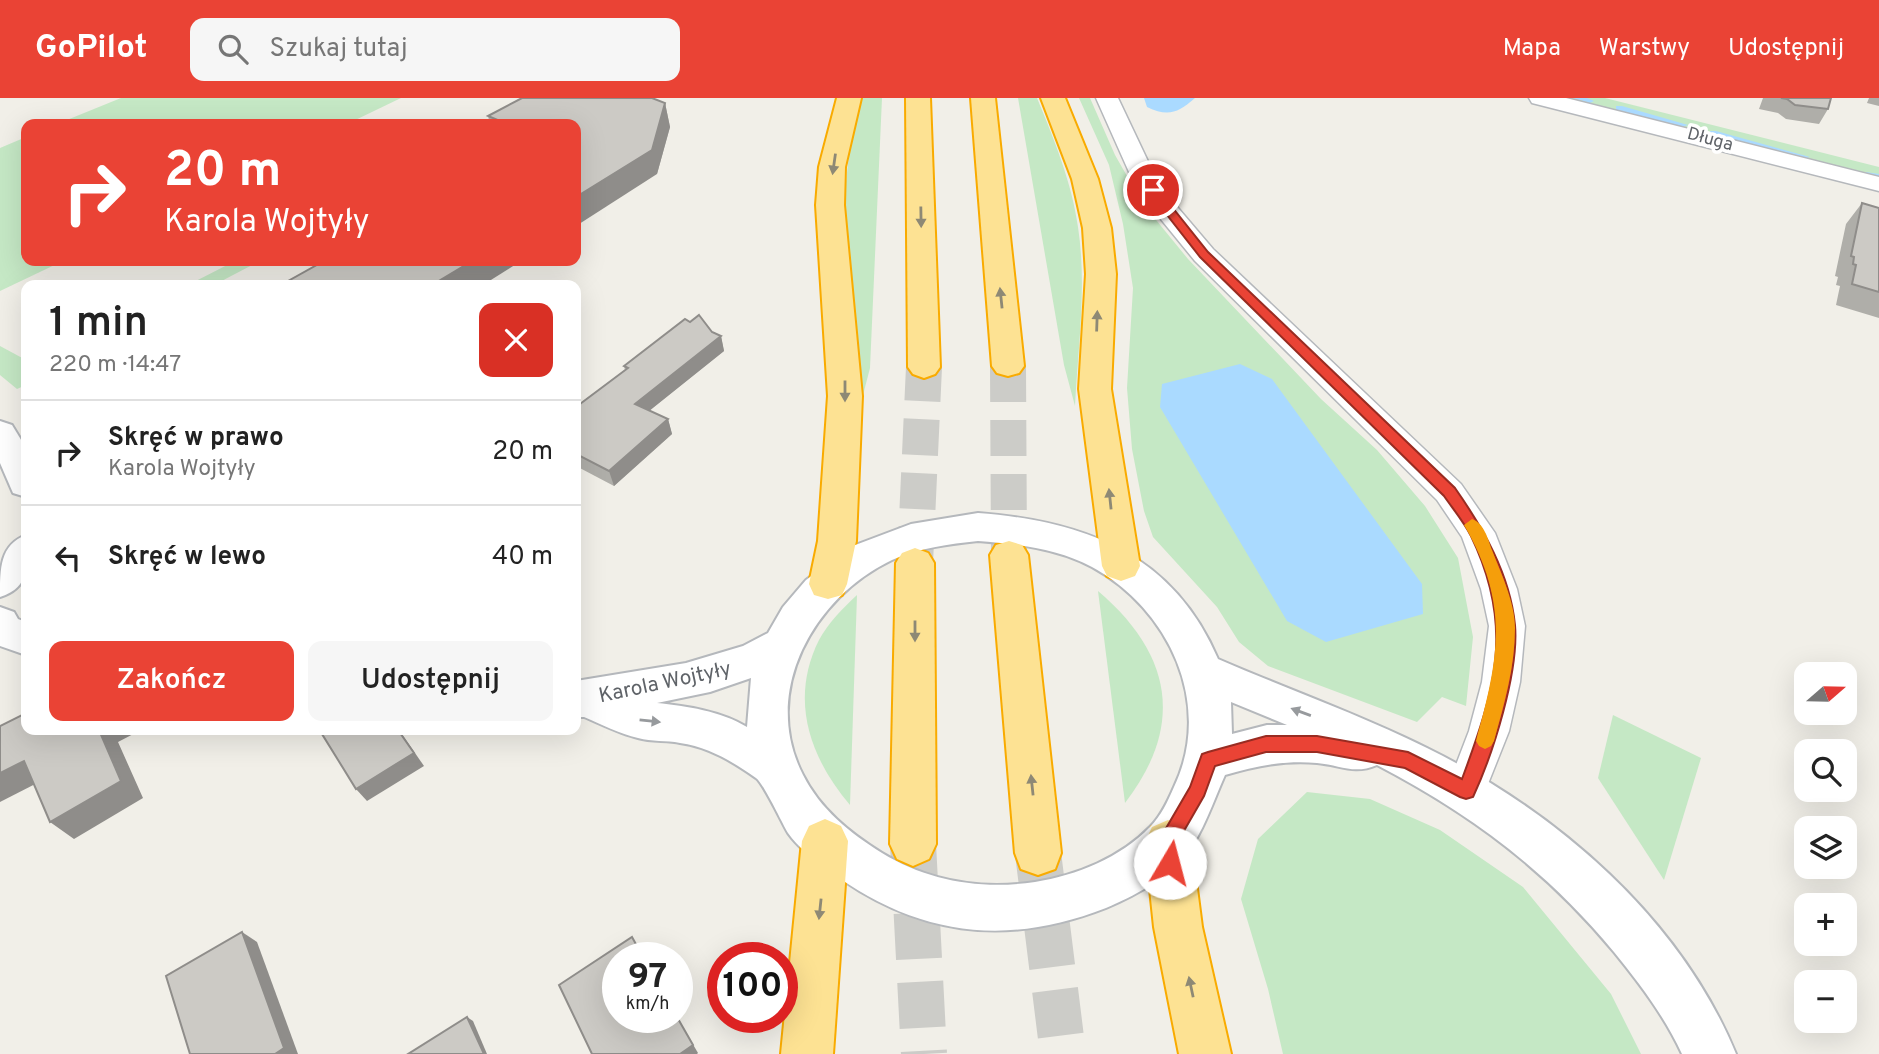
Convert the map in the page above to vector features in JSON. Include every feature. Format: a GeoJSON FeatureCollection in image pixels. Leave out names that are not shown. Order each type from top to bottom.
{"type":"FeatureCollection","features":[{"type":"Feature","properties":{"kind":"highway"},"geometry":{"type":"LineString","coordinates":[[828,584],[837,541],[845,396],[830,205],[832,167],[849,98]]}},
{"type":"Feature","properties":{"kind":"highway"},"geometry":{"type":"LineString","coordinates":[[919,98],[924,367]]}},
{"type":"Feature","properties":{"kind":"highway"},"geometry":{"type":"LineString","coordinates":[[983,98],[1008,366]]}},
{"type":"Feature","properties":{"kind":"highway"},"geometry":{"type":"LineString","coordinates":[[1053,98],[1085,179],[1097,228],[1101,274],[1095,389],[1121,566]]}},
{"type":"Feature","properties":{"kind":"highway"},"geometry":{"type":"LineString","coordinates":[[1009,555],[1038,853]]}},
{"type":"Feature","properties":{"kind":"highway"},"geometry":{"type":"LineString","coordinates":[[913,844],[915,563]]}},
{"type":"Feature","properties":{"kind":"highway"},"geometry":{"type":"LineString","coordinates":[[807,1054],[825,841]]}},
{"type":"Feature","properties":{"kind":"highway"},"geometry":{"type":"LineString","coordinates":[[1168,842],[1178,927],[1205,1054]]}},
{"type":"Feature","properties":{"kind":"street"},"geometry":{"type":"LineString","coordinates":[[1107,98],[1141,172],[1164,207],[1204,255],[1449,492],[1478,533],[1499,589],[1507,626],[1501,682],[1489,731],[1466,791]]}},
{"type":"Feature","properties":{"kind":"street","name":"Długa"},"geometry":{"type":"LineString","coordinates":[[1540,98],[1879,184]]}},
{"type":"Feature","properties":{"kind":"street"},"geometry":{"type":"LineString","coordinates":[[0,432],[21,439]]}},
{"type":"Feature","properties":{"kind":"street"},"geometry":{"type":"LineString","coordinates":[[0,432],[21,470]]}},
{"type":"Feature","properties":{"kind":"street"},"geometry":{"type":"LineString","coordinates":[[978,527],[1015,529],[1050,536],[1084,548],[1121,566],[1170,610],[1190,640],[1204,671],[1212,715],[1208,760],[1198,790],[1168,842],[1135,869],[1094,889],[1054,902],[1011,908],[967,907],[925,898],[885,883],[825,841],[804,818],[776,767],[768,736],[767,705],[771,675],[780,646],[797,616],[828,584],[858,561],[909,538],[943,530],[978,527]]}},
{"type":"Feature","properties":{"kind":"street"},"geometry":{"type":"LineString","coordinates":[[0,582],[21,555]]}},
{"type":"Feature","properties":{"kind":"street"},"geometry":{"type":"LineString","coordinates":[[0,623],[4,630],[21,638]]}},
{"type":"Feature","properties":{"kind":"street"},"geometry":{"type":"LineString","coordinates":[[0,651],[21,643]]}},
{"type":"Feature","properties":{"kind":"street","name":"Karola Wojtyły"},"geometry":{"type":"LineString","coordinates":[[581,699],[717,674],[751,662],[780,646]]}},
{"type":"Feature","properties":{"kind":"street"},"geometry":{"type":"LineString","coordinates":[[1204,671],[1252,695],[1317,718],[1466,791],[1547,850],[1609,908],[1686,1008],[1710,1054]]}},
{"type":"Feature","properties":{"kind":"street","name":"Karola Wojtyły"},"geometry":{"type":"LineString","coordinates":[[581,699],[638,720],[681,724],[725,736],[776,767]]}},
{"type":"Feature","properties":{"kind":"street"},"geometry":{"type":"LineString","coordinates":[[1208,760],[1266,744],[1317,744],[1408,761]]}},
{"type":"Feature","properties":{"kind":"green space"},"geometry":{"type":"Polygon","coordinates":[[[121,98],[401,98],[357,119],[69,119],[121,98]]]}},
{"type":"Feature","properties":{"kind":"green space"},"geometry":{"type":"Polygon","coordinates":[[[860,98],[882,98],[870,368],[863,395],[843,208],[850,146],[860,98]]]}},
{"type":"Feature","properties":{"kind":"green space"},"geometry":{"type":"Polygon","coordinates":[[[1018,98],[1037,98],[1062,161],[1075,211],[1081,249],[1082,294],[1075,406],[1064,365],[1018,98]]]}},
{"type":"Feature","properties":{"kind":"green space"},"geometry":{"type":"Polygon","coordinates":[[[1079,98],[1090,98],[1115,155],[1143,204],[1188,259],[1321,399],[1377,450],[1425,506],[1458,558],[1473,637],[1466,706],[1442,697],[1417,722],[1268,666],[1239,642],[1217,607],[1153,537],[1144,511],[1132,449],[1127,388],[1133,288],[1123,224],[1109,165],[1079,98]]]}},
{"type":"Feature","properties":{"kind":"green space"},"geometry":{"type":"Polygon","coordinates":[[[1565,98],[1605,98],[1879,167],[1879,178],[1565,98]]]}},
{"type":"Feature","properties":{"kind":"green space"},"geometry":{"type":"Polygon","coordinates":[[[21,139],[21,266],[52,266],[0,291],[0,148],[21,139]]]}},
{"type":"Feature","properties":{"kind":"green space"},"geometry":{"type":"Polygon","coordinates":[[[225,266],[250,266],[224,280],[198,280],[225,266]]]}},
{"type":"Feature","properties":{"kind":"green space"},"geometry":{"type":"Polygon","coordinates":[[[0,346],[21,357],[21,387],[17,389],[0,375],[0,346]]]}},
{"type":"Feature","properties":{"kind":"green space"},"geometry":{"type":"Polygon","coordinates":[[[1098,591],[1123,615],[1142,640],[1155,665],[1162,691],[1162,718],[1156,746],[1144,774],[1125,803],[1098,591]]]}},
{"type":"Feature","properties":{"kind":"green space"},"geometry":{"type":"Polygon","coordinates":[[[857,595],[850,805],[824,768],[808,727],[805,706],[810,662],[819,640],[841,610],[857,595]]]}},
{"type":"Feature","properties":{"kind":"green space"},"geometry":{"type":"Polygon","coordinates":[[[1613,715],[1701,758],[1664,880],[1598,778],[1613,715]]]}},
{"type":"Feature","properties":{"kind":"green space"},"geometry":{"type":"Polygon","coordinates":[[[1307,792],[1370,799],[1440,830],[1523,887],[1611,994],[1641,1054],[1283,1054],[1268,989],[1241,899],[1258,839],[1307,792]]]}},
{"type":"Feature","properties":{"kind":"water"},"geometry":{"type":"Polygon","coordinates":[[[1144,98],[1195,98],[1178,110],[1167,113],[1147,107],[1144,98]]]}},
{"type":"Feature","properties":{"kind":"water"},"geometry":{"type":"Polygon","coordinates":[[[1240,364],[1272,379],[1422,584],[1423,614],[1326,642],[1287,621],[1160,407],[1162,384],[1240,364]]]}},
{"type":"Feature","properties":{"kind":"building"},"geometry":{"type":"Polygon","coordinates":[[[522,98],[652,98],[665,103],[652,150],[581,194],[581,119],[495,119],[488,116],[522,98]]]}},
{"type":"Feature","properties":{"kind":"building"},"geometry":{"type":"Polygon","coordinates":[[[1781,98],[1831,98],[1828,109],[1795,105],[1781,98]]]}},
{"type":"Feature","properties":{"kind":"building"},"geometry":{"type":"Polygon","coordinates":[[[1862,203],[1879,208],[1879,292],[1852,284],[1856,265],[1853,264],[1854,257],[1851,256],[1862,203]]]}},
{"type":"Feature","properties":{"kind":"building"},"geometry":{"type":"Polygon","coordinates":[[[315,266],[464,266],[440,280],[290,280],[315,266]]]}},
{"type":"Feature","properties":{"kind":"building"},"geometry":{"type":"Polygon","coordinates":[[[699,315],[712,332],[721,336],[635,404],[668,419],[609,471],[581,457],[581,403],[628,368],[624,366],[685,319],[690,322],[699,315]]]}},
{"type":"Feature","properties":{"kind":"building"},"geometry":{"type":"Polygon","coordinates":[[[21,716],[21,735],[101,735],[121,781],[50,822],[24,761],[0,773],[0,726],[21,716]]]}},
{"type":"Feature","properties":{"kind":"building"},"geometry":{"type":"Polygon","coordinates":[[[323,735],[401,735],[414,753],[356,789],[323,735]]]}},
{"type":"Feature","properties":{"kind":"building"},"geometry":{"type":"Polygon","coordinates":[[[242,932],[284,1048],[275,1054],[190,1054],[166,976],[242,932]]]}},
{"type":"Feature","properties":{"kind":"building"},"geometry":{"type":"Polygon","coordinates":[[[602,957],[602,1033],[686,1033],[693,1045],[680,1054],[592,1054],[559,985],[602,957]]]}},
{"type":"Feature","properties":{"kind":"building"},"geometry":{"type":"Polygon","coordinates":[[[467,1017],[484,1054],[408,1054],[467,1017]]]}},
{"type":"Feature","properties":{"kind":"waterway"},"geometry":{"type":"LineString","coordinates":[[1577,98],[1590,101]]}},
{"type":"Feature","properties":{"kind":"waterway"},"geometry":{"type":"LineString","coordinates":[[1619,108],[1684,125]]}},
{"type":"Feature","properties":{"kind":"waterway"},"geometry":{"type":"LineString","coordinates":[[1713,133],[1806,157]]}},
{"type":"Feature","properties":{"kind":"waterway"},"geometry":{"type":"LineString","coordinates":[[1869,174],[1879,177]]}},
{"type":"Feature","properties":{"kind":"tunnel"},"geometry":{"type":"LineString","coordinates":[[1008,366],[1009,555]]}},
{"type":"Feature","properties":{"kind":"tunnel"},"geometry":{"type":"LineString","coordinates":[[915,563],[924,367]]}},
{"type":"Feature","properties":{"kind":"tunnel"},"geometry":{"type":"LineString","coordinates":[[913,844],[924,1054]]}},
{"type":"Feature","properties":{"kind":"tunnel"},"geometry":{"type":"LineString","coordinates":[[1038,853],[1063,1054]]}},
{"type":"Feature","properties":{"kind":"slow traffic"},"geometry":{"type":"LineString","coordinates":[[1472,525],[1478,533],[1499,589],[1507,626],[1501,682],[1485,741]]}},
{"type":"Feature","properties":{"kind":"route"},"geometry":{"type":"LineString","coordinates":[[1153,190],[1204,255],[1449,492],[1478,533],[1499,589],[1507,626],[1501,682],[1489,731],[1466,791],[1408,761],[1317,744],[1266,744],[1208,760],[1198,790],[1168,842],[1170,863]]}}]}
